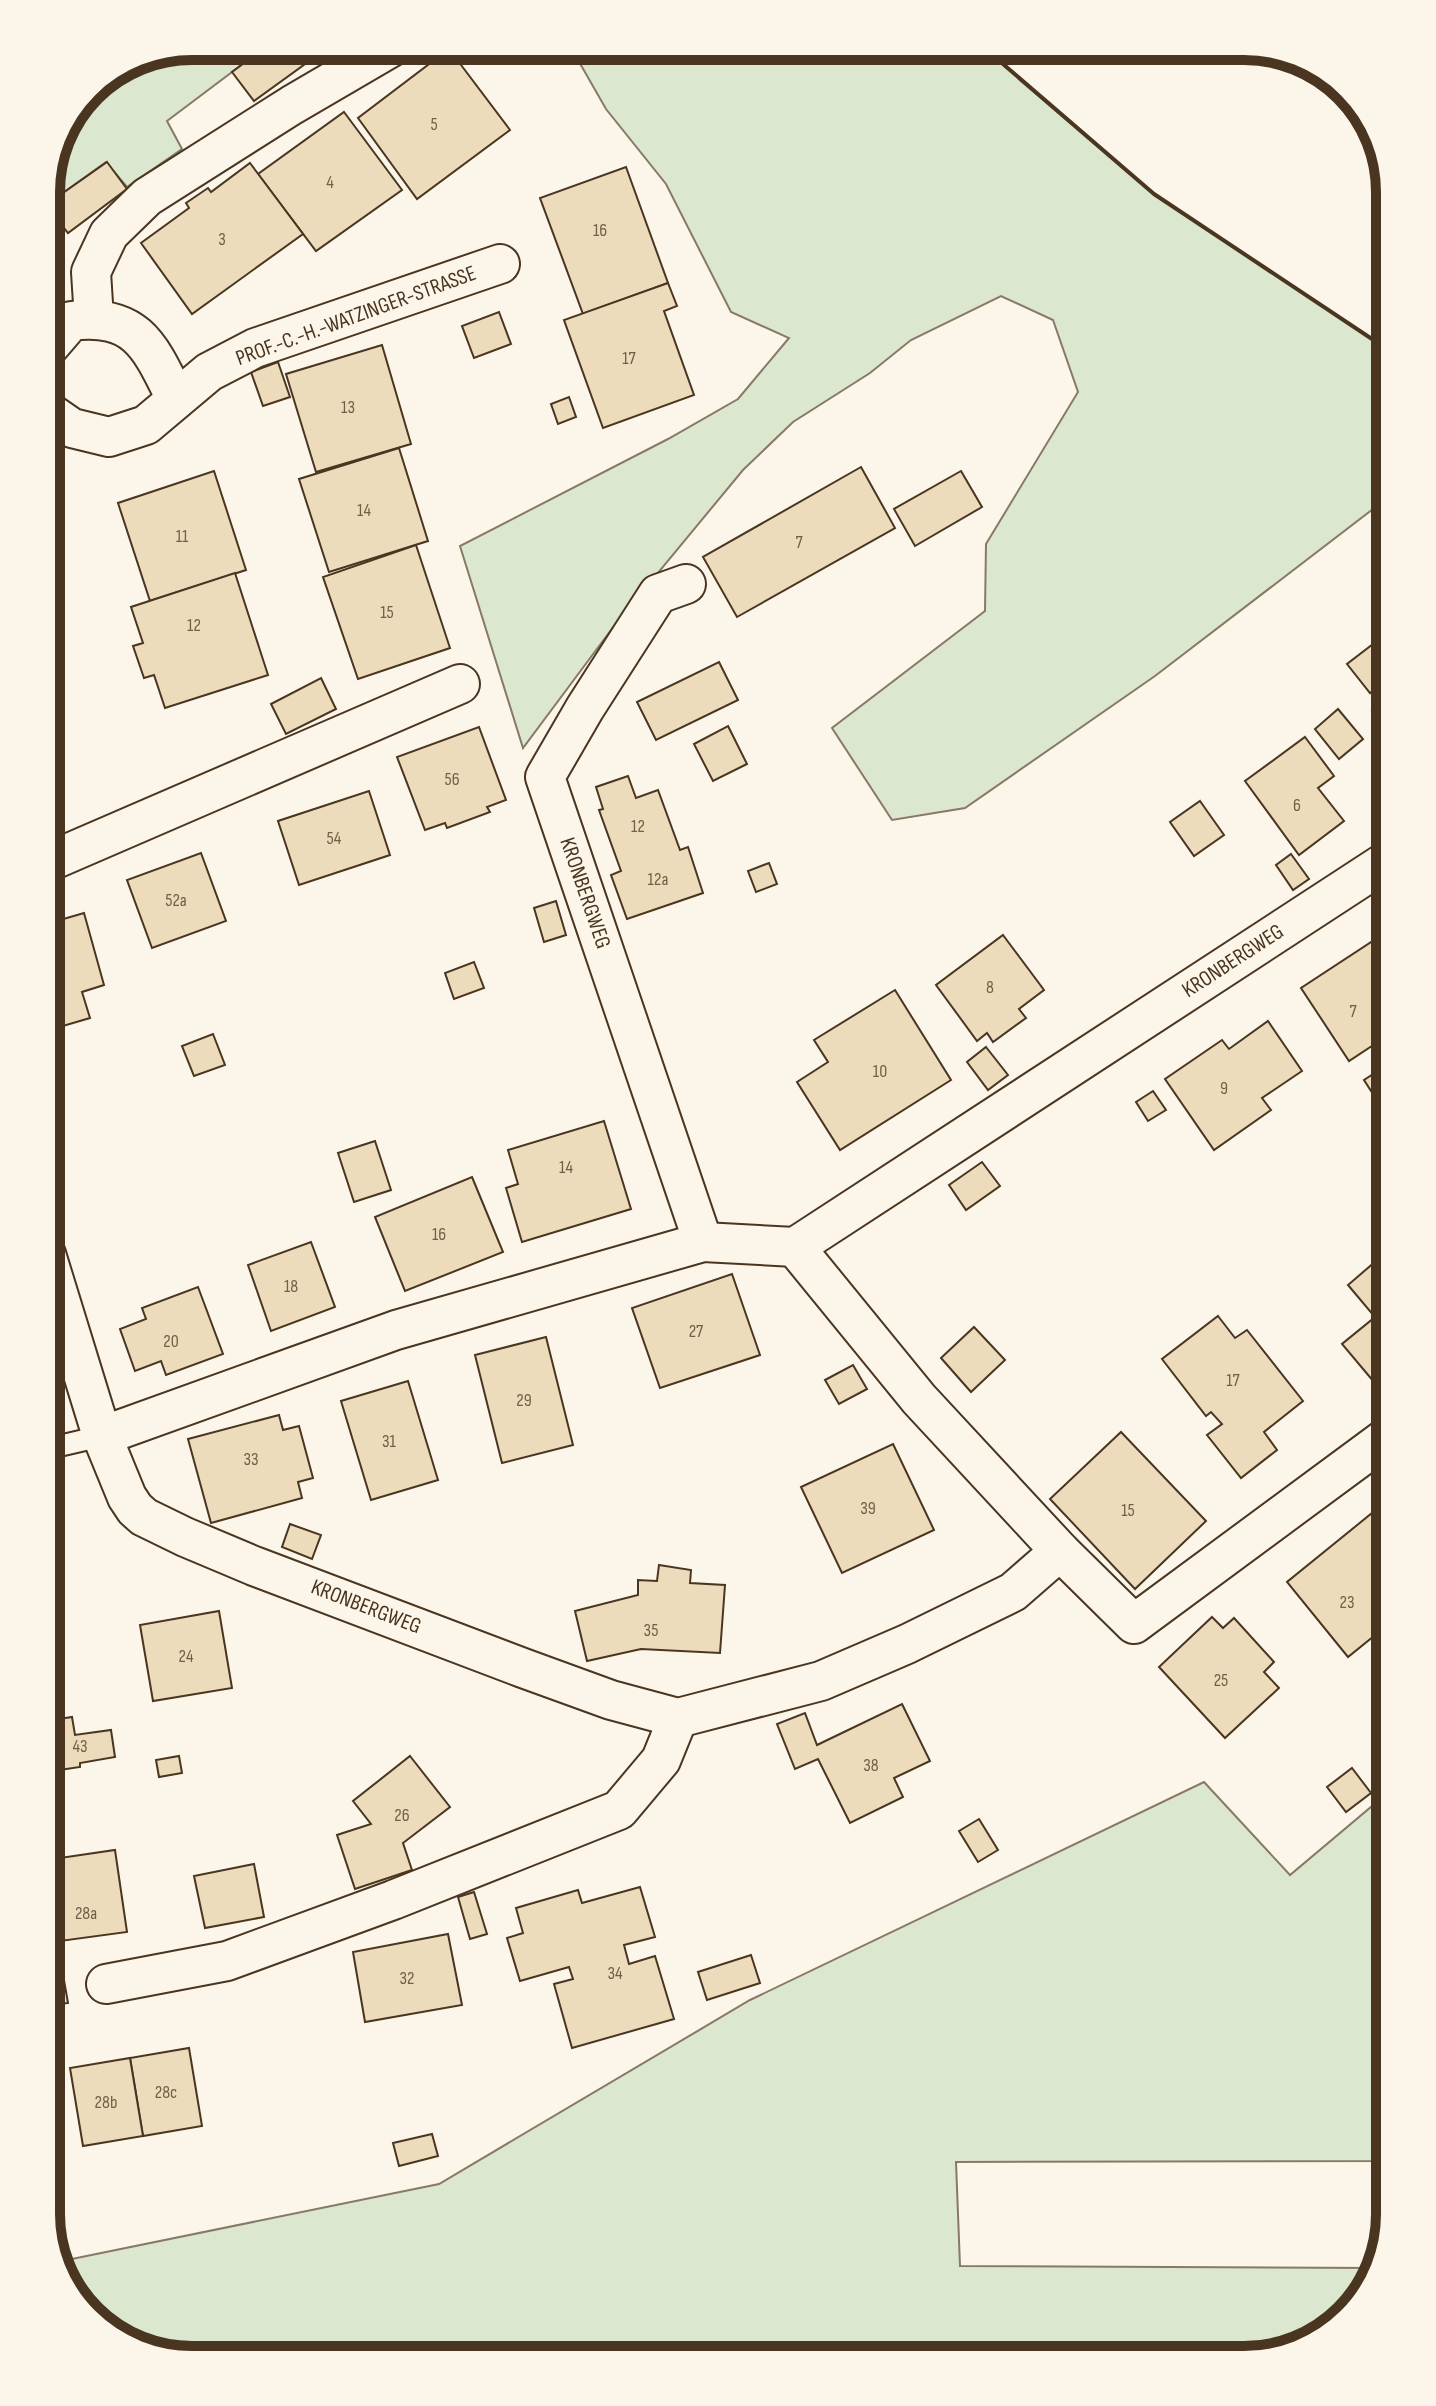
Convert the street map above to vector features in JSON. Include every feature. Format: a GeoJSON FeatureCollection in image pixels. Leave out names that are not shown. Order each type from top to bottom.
{"type":"FeatureCollection","features":[{"type":"Feature","properties":{"kind":"street"},"geometry":{"type":"LineString","coordinates":[[94,319],[91,272],[109,234],[147,197],[369,60]]}},
{"type":"Feature","properties":{"kind":"street","name":"PROF.-C.-H.-WATZINGER-STRASSE"},"geometry":{"type":"LineString","coordinates":[[60,420],[72,428],[109,437],[146,425],[209,372],[255,348],[500,264]]}},
{"type":"Feature","properties":{"kind":"street"},"geometry":{"type":"LineString","coordinates":[[60,334],[71,321],[94,319],[121,324],[140,338],[158,362],[176,399]]}},
{"type":"Feature","properties":{"kind":"street","name":"KRONBERGWEG"},"geometry":{"type":"LineString","coordinates":[[686,584],[658,594],[545,777],[703,1242]]}},
{"type":"Feature","properties":{"kind":"street"},"geometry":{"type":"LineString","coordinates":[[60,857],[460,684]]}},
{"type":"Feature","properties":{"kind":"street","name":"KRONBERGWEG"},"geometry":{"type":"LineString","coordinates":[[795,1247],[1376,868]]}},
{"type":"Feature","properties":{"kind":"street"},"geometry":{"type":"LineString","coordinates":[[102,1436],[396,1330],[703,1242],[795,1247],[919,1399],[1060,1551],[1134,1624],[1376,1445]]}},
{"type":"Feature","properties":{"kind":"street","name":"KRONBERGWEG"},"geometry":{"type":"LineString","coordinates":[[60,1300],[102,1436],[127,1497],[144,1517],[254,1566],[523,1668],[611,1700],[678,1718],[821,1681],[907,1644],[1013,1592],[1060,1551]]}},
{"type":"Feature","properties":{"kind":"street"},"geometry":{"type":"LineString","coordinates":[[106,1984],[227,1961],[393,1900],[619,1810],[661,1760],[678,1718]]}},
{"type":"Feature","properties":{"kind":"lane"},"geometry":{"type":"LineString","coordinates":[[60,1446],[102,1436]]}},
{"type":"Feature","properties":{"kind":"green space"},"geometry":{"type":"Polygon","coordinates":[[[248,60],[167,121],[182,149],[127,187],[106,162],[60,195],[64,158],[74,133],[87,111],[105,93],[149,67],[174,61],[248,60]]]}},
{"type":"Feature","properties":{"kind":"green space"},"geometry":{"type":"Polygon","coordinates":[[[578,60],[998,60],[1154,194],[1376,342],[1376,507],[1155,676],[965,808],[892,820],[832,728],[985,611],[986,544],[1078,392],[1053,320],[1001,296],[911,340],[870,373],[793,422],[743,470],[614,626],[523,748],[460,546],[668,439],[738,399],[789,338],[731,312],[666,184],[606,109],[578,60]]]}},
{"type":"Feature","properties":{"kind":"green space"},"geometry":{"type":"Polygon","coordinates":[[[1204,1782],[1290,1875],[1376,1803],[1376,2161],[956,2162],[960,2266],[1364,2268],[1343,2301],[1318,2324],[1287,2339],[1244,2346],[183,2346],[149,2339],[118,2324],[82,2288],[68,2260],[439,2184],[750,2000],[1204,1782]]]}},
{"type":"Feature","properties":{"kind":"building"},"geometry":{"type":"Polygon","coordinates":[[[248,60],[311,60],[254,101],[232,72],[248,60]]]}},
{"type":"Feature","properties":{"kind":"building"},"geometry":{"type":"Polygon","coordinates":[[[434,60],[457,60],[510,130],[417,199],[358,118],[434,60]]]}},
{"type":"Feature","properties":{"kind":"building"},"geometry":{"type":"Polygon","coordinates":[[[344,112],[402,190],[316,251],[258,174],[344,112]]]}},
{"type":"Feature","properties":{"kind":"building"},"geometry":{"type":"Polygon","coordinates":[[[107,162],[127,189],[68,233],[60,223],[60,195],[107,162]]]}},
{"type":"Feature","properties":{"kind":"building"},"geometry":{"type":"Polygon","coordinates":[[[250,163],[303,234],[192,314],[141,243],[189,208],[186,203],[208,188],[211,192],[250,163]]]}},
{"type":"Feature","properties":{"kind":"building"},"geometry":{"type":"Polygon","coordinates":[[[626,167],[668,283],[583,314],[540,198],[626,167]]]}},
{"type":"Feature","properties":{"kind":"building"},"geometry":{"type":"Polygon","coordinates":[[[668,283],[677,306],[664,311],[694,395],[603,428],[564,320],[668,283]]]}},
{"type":"Feature","properties":{"kind":"building"},"geometry":{"type":"Polygon","coordinates":[[[499,312],[511,344],[474,358],[462,326],[499,312]]]}},
{"type":"Feature","properties":{"kind":"building"},"geometry":{"type":"Polygon","coordinates":[[[382,345],[411,444],[316,472],[286,374],[382,345]]]}},
{"type":"Feature","properties":{"kind":"building"},"geometry":{"type":"Polygon","coordinates":[[[278,362],[290,397],[263,406],[251,372],[278,362]]]}},
{"type":"Feature","properties":{"kind":"building"},"geometry":{"type":"Polygon","coordinates":[[[569,397],[576,417],[558,424],[551,404],[569,397]]]}},
{"type":"Feature","properties":{"kind":"building"},"geometry":{"type":"Polygon","coordinates":[[[399,448],[428,541],[329,572],[299,479],[399,448]]]}},
{"type":"Feature","properties":{"kind":"building"},"geometry":{"type":"Polygon","coordinates":[[[861,467],[895,528],[737,617],[703,557],[861,467]]]}},
{"type":"Feature","properties":{"kind":"building"},"geometry":{"type":"Polygon","coordinates":[[[214,471],[246,570],[150,601],[118,503],[214,471]]]}},
{"type":"Feature","properties":{"kind":"building"},"geometry":{"type":"Polygon","coordinates":[[[961,471],[982,507],[915,546],[894,509],[961,471]]]}},
{"type":"Feature","properties":{"kind":"building"},"geometry":{"type":"Polygon","coordinates":[[[416,545],[450,648],[358,679],[323,577],[416,545]]]}},
{"type":"Feature","properties":{"kind":"building"},"geometry":{"type":"Polygon","coordinates":[[[235,573],[268,675],[165,708],[154,675],[144,678],[133,646],[143,643],[131,607],[235,573]]]}},
{"type":"Feature","properties":{"kind":"building"},"geometry":{"type":"Polygon","coordinates":[[[1376,642],[1376,688],[1370,693],[1347,664],[1376,642]]]}},
{"type":"Feature","properties":{"kind":"building"},"geometry":{"type":"Polygon","coordinates":[[[719,662],[738,700],[656,740],[637,702],[719,662]]]}},
{"type":"Feature","properties":{"kind":"building"},"geometry":{"type":"Polygon","coordinates":[[[321,678],[336,709],[286,734],[271,704],[321,678]]]}},
{"type":"Feature","properties":{"kind":"building"},"geometry":{"type":"Polygon","coordinates":[[[1338,709],[1363,739],[1339,759],[1315,729],[1338,709]]]}},
{"type":"Feature","properties":{"kind":"building"},"geometry":{"type":"Polygon","coordinates":[[[728,726],[747,764],[713,781],[694,744],[728,726]]]}},
{"type":"Feature","properties":{"kind":"building"},"geometry":{"type":"Polygon","coordinates":[[[479,727],[506,800],[487,807],[490,812],[447,828],[445,823],[425,830],[397,757],[479,727]]]}},
{"type":"Feature","properties":{"kind":"building"},"geometry":{"type":"Polygon","coordinates":[[[1305,737],[1334,776],[1318,788],[1344,821],[1299,855],[1245,781],[1305,737]]]}},
{"type":"Feature","properties":{"kind":"building"},"geometry":{"type":"Polygon","coordinates":[[[628,776],[636,798],[658,790],[680,850],[688,847],[703,893],[627,919],[611,875],[621,871],[599,810],[603,809],[596,787],[628,776]]]}},
{"type":"Feature","properties":{"kind":"building"},"geometry":{"type":"Polygon","coordinates":[[[369,791],[390,855],[299,885],[278,821],[369,791]]]}},
{"type":"Feature","properties":{"kind":"building"},"geometry":{"type":"Polygon","coordinates":[[[1200,801],[1224,835],[1194,856],[1170,822],[1200,801]]]}},
{"type":"Feature","properties":{"kind":"building"},"geometry":{"type":"Polygon","coordinates":[[[201,853],[226,921],[152,948],[127,880],[201,853]]]}},
{"type":"Feature","properties":{"kind":"building"},"geometry":{"type":"Polygon","coordinates":[[[1291,854],[1309,879],[1293,890],[1276,865],[1291,854]]]}},
{"type":"Feature","properties":{"kind":"building"},"geometry":{"type":"Polygon","coordinates":[[[769,863],[777,884],[756,892],[748,871],[769,863]]]}},
{"type":"Feature","properties":{"kind":"building"},"geometry":{"type":"Polygon","coordinates":[[[556,901],[566,935],[544,942],[534,908],[556,901]]]}},
{"type":"Feature","properties":{"kind":"building"},"geometry":{"type":"Polygon","coordinates":[[[84,913],[104,985],[82,992],[90,1018],[60,1027],[60,920],[84,913]]]}},
{"type":"Feature","properties":{"kind":"building"},"geometry":{"type":"Polygon","coordinates":[[[1003,935],[1044,990],[1019,1009],[1026,1018],[993,1042],[987,1033],[977,1041],[936,985],[1003,935]]]}},
{"type":"Feature","properties":{"kind":"building"},"geometry":{"type":"Polygon","coordinates":[[[1376,939],[1376,1043],[1349,1061],[1301,988],[1376,939]]]}},
{"type":"Feature","properties":{"kind":"building"},"geometry":{"type":"Polygon","coordinates":[[[474,962],[484,988],[454,999],[445,973],[474,962]]]}},
{"type":"Feature","properties":{"kind":"building"},"geometry":{"type":"Polygon","coordinates":[[[895,990],[951,1080],[840,1150],[797,1082],[828,1062],[814,1040],[895,990]]]}},
{"type":"Feature","properties":{"kind":"building"},"geometry":{"type":"Polygon","coordinates":[[[1268,1021],[1302,1071],[1262,1098],[1271,1110],[1214,1150],[1165,1079],[1222,1040],[1229,1049],[1268,1021]]]}},
{"type":"Feature","properties":{"kind":"building"},"geometry":{"type":"Polygon","coordinates":[[[213,1034],[225,1065],[194,1076],[182,1046],[213,1034]]]}},
{"type":"Feature","properties":{"kind":"building"},"geometry":{"type":"Polygon","coordinates":[[[986,1047],[1008,1075],[988,1090],[967,1062],[986,1047]]]}},
{"type":"Feature","properties":{"kind":"building"},"geometry":{"type":"Polygon","coordinates":[[[1376,1072],[1376,1099],[1364,1080],[1376,1072]]]}},
{"type":"Feature","properties":{"kind":"building"},"geometry":{"type":"Polygon","coordinates":[[[1153,1091],[1166,1110],[1148,1121],[1136,1102],[1153,1091]]]}},
{"type":"Feature","properties":{"kind":"building"},"geometry":{"type":"Polygon","coordinates":[[[604,1121],[631,1209],[522,1242],[506,1188],[518,1184],[508,1150],[604,1121]]]}},
{"type":"Feature","properties":{"kind":"building"},"geometry":{"type":"Polygon","coordinates":[[[375,1141],[391,1190],[354,1202],[338,1153],[375,1141]]]}},
{"type":"Feature","properties":{"kind":"building"},"geometry":{"type":"Polygon","coordinates":[[[982,1162],[1000,1186],[966,1210],[949,1185],[982,1162]]]}},
{"type":"Feature","properties":{"kind":"building"},"geometry":{"type":"Polygon","coordinates":[[[472,1177],[503,1252],[405,1291],[375,1217],[472,1177]]]}},
{"type":"Feature","properties":{"kind":"building"},"geometry":{"type":"Polygon","coordinates":[[[311,1242],[335,1307],[271,1331],[248,1265],[311,1242]]]}},
{"type":"Feature","properties":{"kind":"building"},"geometry":{"type":"Polygon","coordinates":[[[1376,1261],[1374,1382],[1342,1344],[1375,1317],[1348,1285],[1376,1261]]]}},
{"type":"Feature","properties":{"kind":"building"},"geometry":{"type":"Polygon","coordinates":[[[732,1274],[760,1355],[660,1388],[632,1308],[732,1274]]]}},
{"type":"Feature","properties":{"kind":"building"},"geometry":{"type":"Polygon","coordinates":[[[198,1287],[223,1354],[166,1375],[161,1361],[135,1371],[120,1329],[146,1319],[142,1308],[198,1287]]]}},
{"type":"Feature","properties":{"kind":"building"},"geometry":{"type":"Polygon","coordinates":[[[1218,1316],[1235,1338],[1247,1330],[1303,1401],[1264,1432],[1277,1450],[1241,1478],[1207,1435],[1222,1424],[1211,1412],[1206,1416],[1162,1359],[1218,1316]]]}},
{"type":"Feature","properties":{"kind":"building"},"geometry":{"type":"Polygon","coordinates":[[[974,1327],[1005,1360],[971,1392],[941,1358],[974,1327]]]}},
{"type":"Feature","properties":{"kind":"building"},"geometry":{"type":"Polygon","coordinates":[[[546,1337],[573,1445],[502,1463],[475,1355],[546,1337]]]}},
{"type":"Feature","properties":{"kind":"building"},"geometry":{"type":"Polygon","coordinates":[[[853,1365],[867,1389],[839,1404],[825,1380],[853,1365]]]}},
{"type":"Feature","properties":{"kind":"building"},"geometry":{"type":"Polygon","coordinates":[[[408,1381],[438,1480],[371,1500],[341,1401],[408,1381]]]}},
{"type":"Feature","properties":{"kind":"building"},"geometry":{"type":"Polygon","coordinates":[[[279,1415],[283,1430],[299,1426],[313,1478],[298,1482],[302,1498],[211,1523],[188,1439],[279,1415]]]}},
{"type":"Feature","properties":{"kind":"building"},"geometry":{"type":"Polygon","coordinates":[[[1121,1432],[1206,1521],[1135,1589],[1050,1499],[1121,1432]]]}},
{"type":"Feature","properties":{"kind":"building"},"geometry":{"type":"Polygon","coordinates":[[[893,1444],[934,1530],[842,1573],[801,1487],[893,1444]]]}},
{"type":"Feature","properties":{"kind":"building"},"geometry":{"type":"Polygon","coordinates":[[[1372,1513],[1376,1518],[1376,1634],[1348,1657],[1287,1582],[1372,1513]]]}},
{"type":"Feature","properties":{"kind":"building"},"geometry":{"type":"Polygon","coordinates":[[[290,1524],[321,1535],[312,1559],[282,1547],[290,1524]]]}},
{"type":"Feature","properties":{"kind":"building"},"geometry":{"type":"Polygon","coordinates":[[[659,1565],[691,1570],[690,1583],[725,1585],[720,1653],[641,1649],[587,1661],[575,1611],[638,1595],[638,1580],[657,1581],[659,1565]]]}},
{"type":"Feature","properties":{"kind":"building"},"geometry":{"type":"Polygon","coordinates":[[[219,1611],[232,1688],[153,1701],[140,1625],[219,1611]]]}},
{"type":"Feature","properties":{"kind":"building"},"geometry":{"type":"Polygon","coordinates":[[[1212,1617],[1223,1628],[1234,1618],[1274,1662],[1264,1672],[1279,1688],[1225,1738],[1159,1667],[1212,1617]]]}},
{"type":"Feature","properties":{"kind":"building"},"geometry":{"type":"Polygon","coordinates":[[[902,1704],[930,1761],[894,1778],[903,1797],[850,1823],[818,1759],[795,1769],[777,1724],[805,1713],[817,1745],[902,1704]]]}},
{"type":"Feature","properties":{"kind":"building"},"geometry":{"type":"Polygon","coordinates":[[[72,1717],[75,1735],[111,1730],[115,1757],[60,1770],[60,1719],[72,1717]]]}},
{"type":"Feature","properties":{"kind":"building"},"geometry":{"type":"Polygon","coordinates":[[[179,1756],[182,1773],[159,1777],[156,1760],[179,1756]]]}},
{"type":"Feature","properties":{"kind":"building"},"geometry":{"type":"Polygon","coordinates":[[[410,1756],[450,1807],[403,1843],[412,1870],[355,1889],[337,1835],[371,1824],[353,1801],[410,1756]]]}},
{"type":"Feature","properties":{"kind":"building"},"geometry":{"type":"Polygon","coordinates":[[[1352,1768],[1371,1793],[1346,1812],[1327,1787],[1352,1768]]]}},
{"type":"Feature","properties":{"kind":"building"},"geometry":{"type":"Polygon","coordinates":[[[979,1819],[998,1850],[978,1862],[959,1831],[979,1819]]]}},
{"type":"Feature","properties":{"kind":"building"},"geometry":{"type":"Polygon","coordinates":[[[115,1850],[127,1932],[60,1941],[60,1858],[115,1850]]]}},
{"type":"Feature","properties":{"kind":"building"},"geometry":{"type":"Polygon","coordinates":[[[254,1864],[264,1917],[205,1928],[194,1876],[254,1864]]]}},
{"type":"Feature","properties":{"kind":"building"},"geometry":{"type":"Polygon","coordinates":[[[640,1887],[655,1937],[624,1945],[629,1964],[655,1956],[674,2019],[572,2048],[554,1984],[573,1979],[569,1967],[520,1981],[507,1938],[523,1933],[516,1908],[578,1890],[582,1903],[640,1887]]]}},
{"type":"Feature","properties":{"kind":"building"},"geometry":{"type":"Polygon","coordinates":[[[474,1892],[487,1934],[470,1939],[458,1897],[474,1892]]]}},
{"type":"Feature","properties":{"kind":"building"},"geometry":{"type":"Polygon","coordinates":[[[448,1934],[462,2005],[365,2022],[353,1952],[448,1934]]]}},
{"type":"Feature","properties":{"kind":"building"},"geometry":{"type":"Polygon","coordinates":[[[751,1955],[760,1983],[707,2000],[698,1972],[751,1955]]]}},
{"type":"Feature","properties":{"kind":"building"},"geometry":{"type":"Polygon","coordinates":[[[60,1957],[68,2003],[60,2004],[60,1957]]]}},
{"type":"Feature","properties":{"kind":"building"},"geometry":{"type":"Polygon","coordinates":[[[189,2048],[202,2126],[143,2136],[130,2058],[189,2048]]]}},
{"type":"Feature","properties":{"kind":"building"},"geometry":{"type":"Polygon","coordinates":[[[130,2058],[143,2136],[83,2146],[70,2068],[130,2058]]]}},
{"type":"Feature","properties":{"kind":"building"},"geometry":{"type":"Polygon","coordinates":[[[432,2134],[438,2156],[399,2166],[393,2143],[432,2134]]]}},
{"type":"Feature","properties":{"kind":"wall"},"geometry":{"type":"LineString","coordinates":[[998,60],[1154,194],[1376,342]]}}]}
